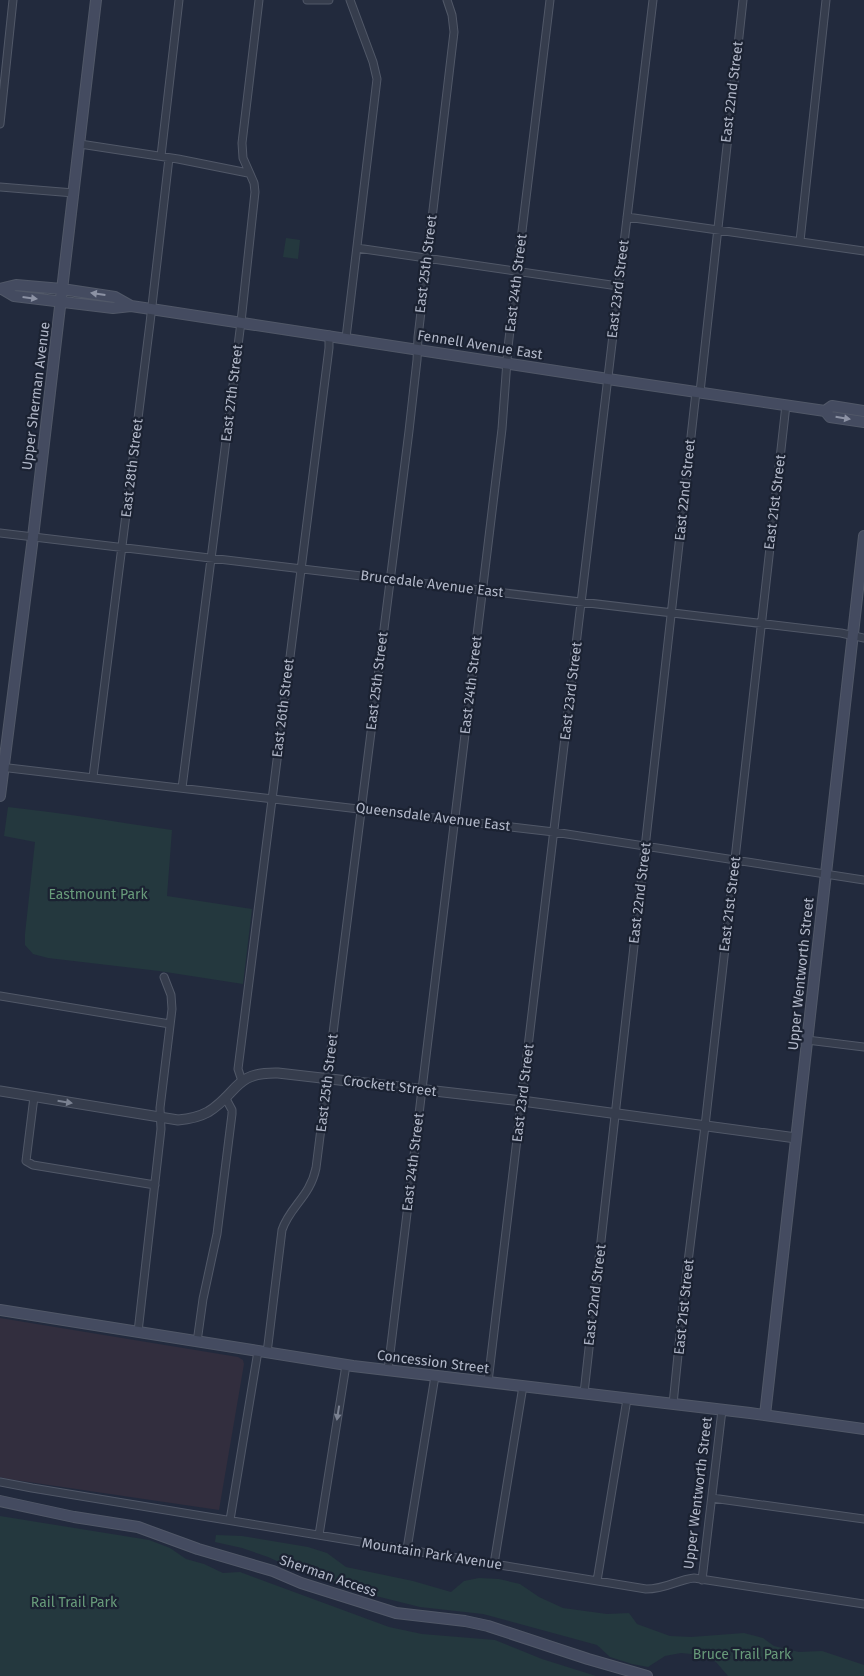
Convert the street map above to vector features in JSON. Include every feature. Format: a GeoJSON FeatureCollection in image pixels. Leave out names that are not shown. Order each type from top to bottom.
{"type":"FeatureCollection","features":[{"type":"Feature","properties":{"kind":"main road","name":"Upper Sherman Avenue"},"geometry":{"type":"LineString","coordinates":[[0,796],[2,767],[33,537],[96,0]]}},
{"type":"Feature","properties":{"kind":"main road","name":"Fennell Avenue East"},"geometry":{"type":"LineString","coordinates":[[1,289],[16,285],[62,289],[115,297],[131,306]]}},
{"type":"Feature","properties":{"kind":"main road","name":"Fennell Avenue East"},"geometry":{"type":"LineString","coordinates":[[1,289],[14,296],[113,308],[131,306],[786,405],[825,410],[832,406],[864,411]]}},
{"type":"Feature","properties":{"kind":"main road","name":"Fennell Avenue East"},"geometry":{"type":"LineString","coordinates":[[825,410],[830,416],[864,422]]}},
{"type":"Feature","properties":{"kind":"main road","name":"Upper Wentworth Street"},"geometry":{"type":"LineString","coordinates":[[764,1415],[864,536]]}},
{"type":"Feature","properties":{"kind":"main road","name":"Concession Street"},"geometry":{"type":"LineString","coordinates":[[0,1310],[346,1365],[764,1415],[864,1429]]}},
{"type":"Feature","properties":{"kind":"main road","name":"Sherman Access"},"geometry":{"type":"LineString","coordinates":[[0,1502],[74,1517],[138,1527],[198,1549],[273,1571],[301,1583],[396,1613],[465,1621],[488,1626],[647,1676]]}},
{"type":"Feature","properties":{"kind":"street"},"geometry":{"type":"LineString","coordinates":[[0,124],[14,0]]}},
{"type":"Feature","properties":{"kind":"street"},"geometry":{"type":"LineString","coordinates":[[160,156],[179,0]]}},
{"type":"Feature","properties":{"kind":"street","name":"East 27th Street"},"geometry":{"type":"LineString","coordinates":[[182,788],[241,322],[255,192],[254,183],[243,158],[242,143],[259,0]]}},
{"type":"Feature","properties":{"kind":"street"},"geometry":{"type":"LineString","coordinates":[[307,0],[329,0]]}},
{"type":"Feature","properties":{"kind":"street"},"geometry":{"type":"LineString","coordinates":[[346,338],[377,79],[373,62],[350,0]]}},
{"type":"Feature","properties":{"kind":"street","name":"East 25th Street"},"geometry":{"type":"LineString","coordinates":[[230,1520],[262,1352],[282,1230],[285,1221],[305,1196],[313,1180],[416,369],[416,349],[454,32],[452,15],[447,0]]}},
{"type":"Feature","properties":{"kind":"street","name":"East 24th Street"},"geometry":{"type":"LineString","coordinates":[[388,1370],[502,429],[517,272],[550,0]]}},
{"type":"Feature","properties":{"kind":"street","name":"East 23rd Street"},"geometry":{"type":"LineString","coordinates":[[488,1382],[653,0]]}},
{"type":"Feature","properties":{"kind":"street","name":"East 22nd Street"},"geometry":{"type":"LineString","coordinates":[[584,1394],[616,1114],[620,1062],[742,0]]}},
{"type":"Feature","properties":{"kind":"street"},"geometry":{"type":"LineString","coordinates":[[800,241],[826,0]]}},
{"type":"Feature","properties":{"kind":"street"},"geometry":{"type":"LineString","coordinates":[[80,144],[160,156],[248,173]]}},
{"type":"Feature","properties":{"kind":"street","name":"East 28th Street"},"geometry":{"type":"LineString","coordinates":[[93,777],[169,158]]}},
{"type":"Feature","properties":{"kind":"street"},"geometry":{"type":"LineString","coordinates":[[0,187],[74,193]]}},
{"type":"Feature","properties":{"kind":"street"},"geometry":{"type":"LineString","coordinates":[[627,217],[864,251]]}},
{"type":"Feature","properties":{"kind":"street"},"geometry":{"type":"LineString","coordinates":[[357,248],[618,286]]}},
{"type":"Feature","properties":{"kind":"street","name":"East 26th Street"},"geometry":{"type":"LineString","coordinates":[[242,1081],[238,1069],[329,348],[329,335]]}},
{"type":"Feature","properties":{"kind":"street","name":"East 21st Street"},"geometry":{"type":"LineString","coordinates":[[673,1404],[786,405]]}},
{"type":"Feature","properties":{"kind":"street","name":"Brucedale Avenue East"},"geometry":{"type":"LineString","coordinates":[[0,533],[761,623],[864,638]]}},
{"type":"Feature","properties":{"kind":"street","name":"Queensdale Avenue East"},"geometry":{"type":"LineString","coordinates":[[2,767],[554,832],[864,880]]}},
{"type":"Feature","properties":{"kind":"street"},"geometry":{"type":"LineString","coordinates":[[138,1332],[155,1185],[161,1118],[160,1108],[172,1002],[164,977]]}},
{"type":"Feature","properties":{"kind":"street"},"geometry":{"type":"LineString","coordinates":[[0,996],[170,1024]]}},
{"type":"Feature","properties":{"kind":"street"},"geometry":{"type":"LineString","coordinates":[[808,1040],[864,1047]]}},
{"type":"Feature","properties":{"kind":"street","name":"Crockett Street"},"geometry":{"type":"LineString","coordinates":[[0,1091],[178,1120],[196,1117],[209,1111],[242,1081],[266,1073],[522,1101],[796,1138]]}},
{"type":"Feature","properties":{"kind":"street"},"geometry":{"type":"LineString","coordinates":[[34,1097],[26,1161],[32,1166],[155,1185]]}},
{"type":"Feature","properties":{"kind":"street"},"geometry":{"type":"LineString","coordinates":[[197,1342],[203,1298],[217,1234],[232,1114],[232,1110],[225,1097]]}},
{"type":"Feature","properties":{"kind":"street"},"geometry":{"type":"LineString","coordinates":[[319,1535],[346,1365]]}},
{"type":"Feature","properties":{"kind":"street"},"geometry":{"type":"LineString","coordinates":[[407,1549],[434,1376]]}},
{"type":"Feature","properties":{"kind":"street"},"geometry":{"type":"LineString","coordinates":[[494,1564],[523,1386]]}},
{"type":"Feature","properties":{"kind":"street"},"geometry":{"type":"LineString","coordinates":[[598,1581],[627,1399]]}},
{"type":"Feature","properties":{"kind":"street","name":"Upper Wentworth Street"},"geometry":{"type":"LineString","coordinates":[[702,1580],[722,1410]]}},
{"type":"Feature","properties":{"kind":"street","name":"Mountain Park Avenue"},"geometry":{"type":"LineString","coordinates":[[0,1482],[653,1589],[671,1586],[689,1579],[864,1604]]}},
{"type":"Feature","properties":{"kind":"street"},"geometry":{"type":"LineString","coordinates":[[712,1498],[864,1519]]}},
{"type":"Feature","properties":{"kind":"shaded area"},"geometry":{"type":"Polygon","coordinates":[[[0,1318],[238,1357],[243,1360],[244,1364],[219,1510],[0,1477],[0,1318]]]}},
{"type":"Feature","properties":{"kind":"green space"},"geometry":{"type":"Polygon","coordinates":[[[286,238],[300,240],[298,259],[283,257],[286,238]]]}},
{"type":"Feature","properties":{"kind":"green space","name":"Eastmount Park"},"geometry":{"type":"Polygon","coordinates":[[[8,807],[172,830],[167,896],[252,909],[243,984],[159,971],[48,958],[33,954],[25,945],[25,934],[35,842],[4,836],[8,807]]]}},
{"type":"Feature","properties":{"kind":"green space","name":"Rail Trail Park"},"geometry":{"type":"Polygon","coordinates":[[[0,1516],[149,1540],[170,1548],[186,1559],[204,1564],[223,1573],[240,1572],[389,1627],[422,1634],[495,1640],[542,1659],[596,1676],[0,1676],[0,1516]]]}},
{"type":"Feature","properties":{"kind":"green space","name":"Bruce Trail Park"},"geometry":{"type":"Polygon","coordinates":[[[216,1535],[242,1536],[308,1547],[327,1553],[346,1567],[413,1581],[451,1592],[464,1581],[479,1578],[499,1579],[520,1584],[539,1597],[563,1608],[607,1614],[629,1613],[637,1624],[670,1636],[691,1637],[744,1633],[763,1638],[774,1646],[799,1652],[822,1651],[864,1665],[864,1676],[728,1676],[716,1662],[701,1655],[681,1653],[665,1656],[648,1667],[632,1664],[610,1657],[597,1645],[483,1614],[420,1607],[360,1592],[242,1548],[215,1542],[216,1535]]]}}]}
